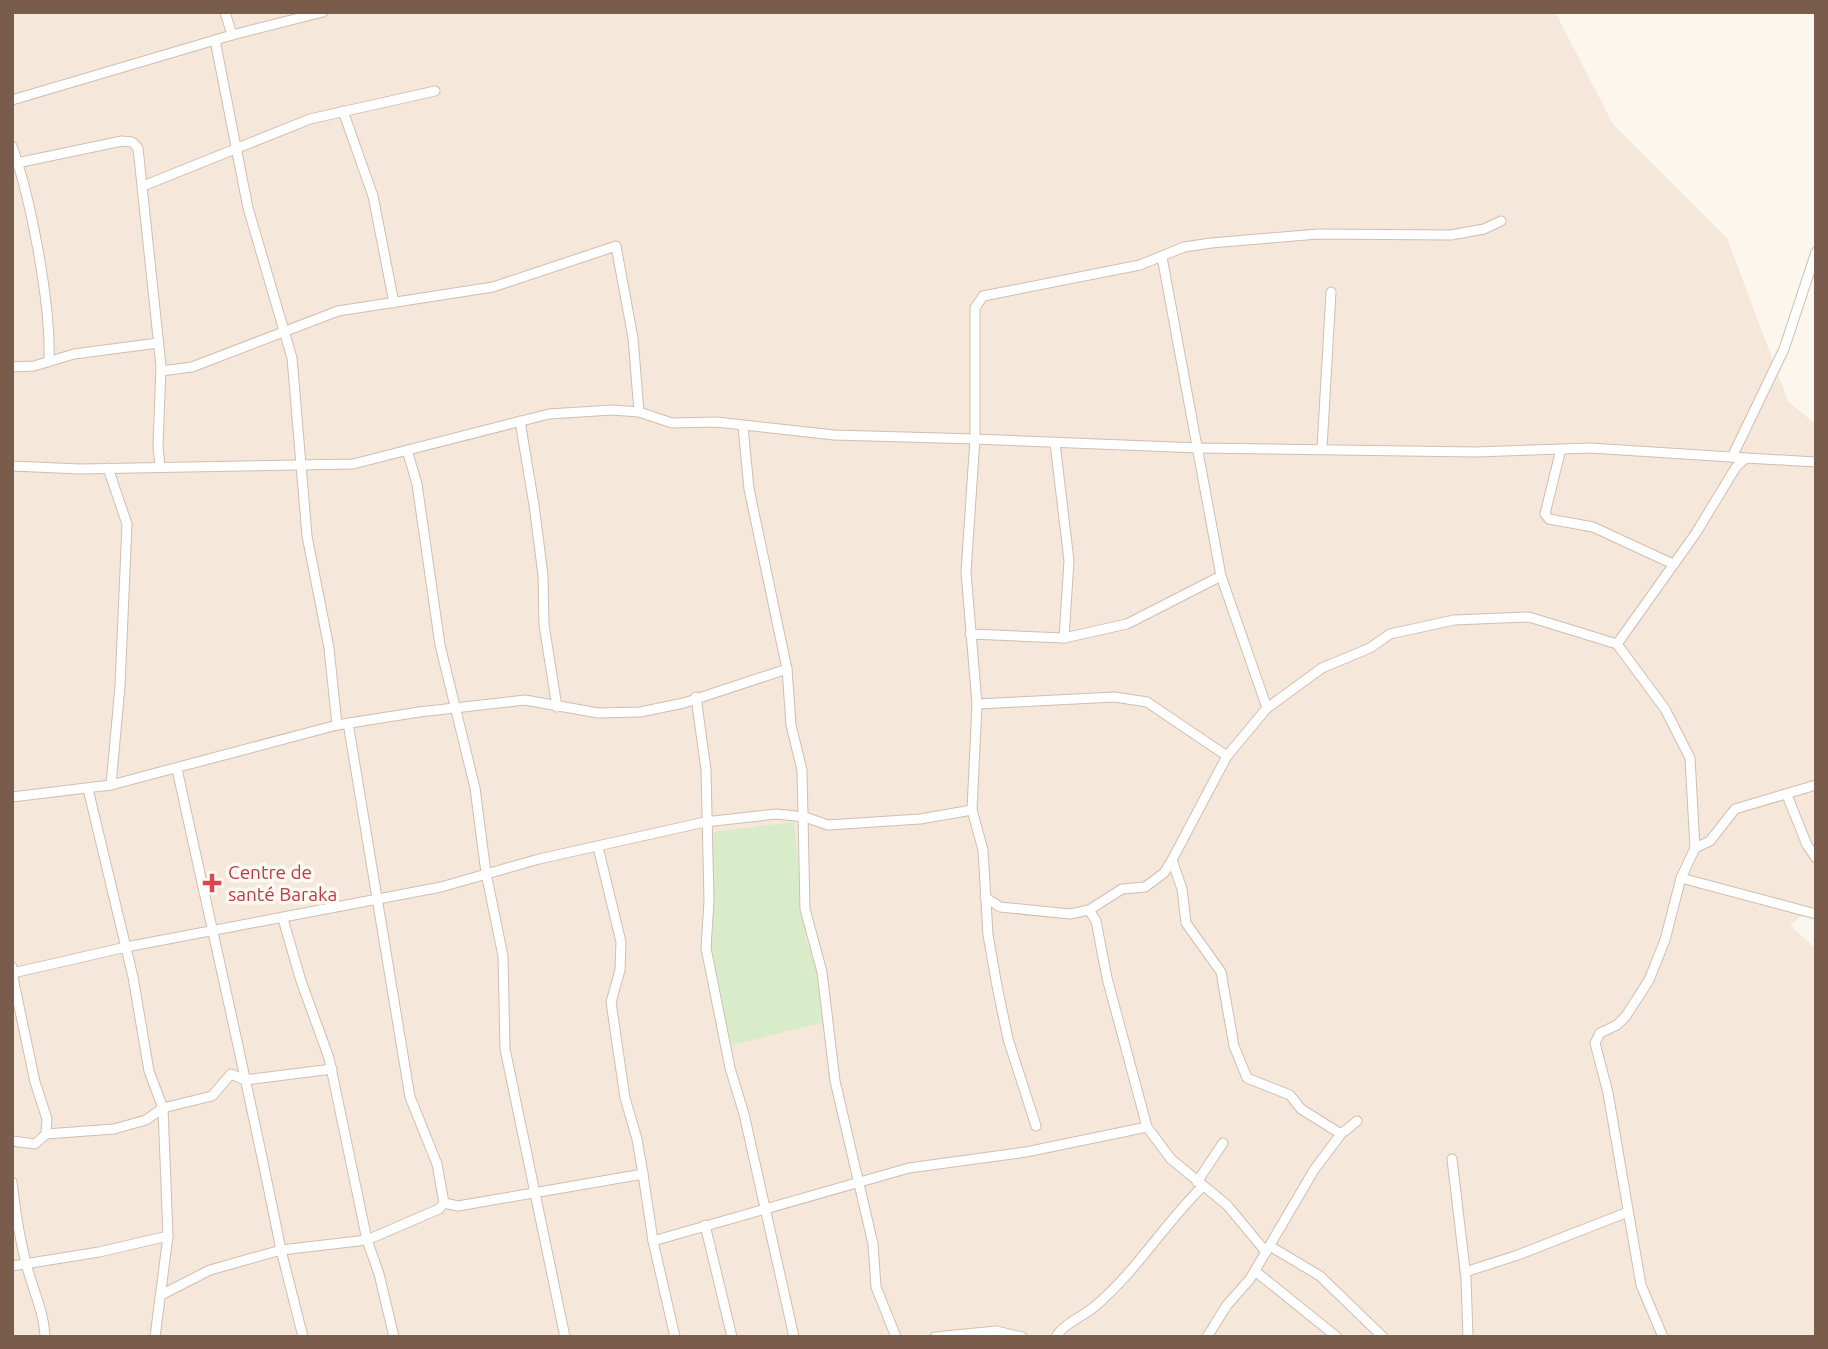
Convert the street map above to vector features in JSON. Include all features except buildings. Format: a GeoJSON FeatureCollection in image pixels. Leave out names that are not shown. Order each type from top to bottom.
{"type":"FeatureCollection","features":[{"type":"Feature","properties":{"kind":"street"},"geometry":{"type":"LineString","coordinates":[[225,12],[232,35]]}},
{"type":"Feature","properties":{"kind":"street"},"geometry":{"type":"LineString","coordinates":[[12,100],[232,35],[323,12]]}},
{"type":"Feature","properties":{"kind":"street"},"geometry":{"type":"LineString","coordinates":[[215,40],[235,150],[260,255],[292,358],[307,536],[329,648],[337,725]]}},
{"type":"Feature","properties":{"kind":"street"},"geometry":{"type":"LineString","coordinates":[[143,186],[310,119],[435,91]]}},
{"type":"Feature","properties":{"kind":"street"},"geometry":{"type":"LineString","coordinates":[[343,111],[373,196],[394,303]]}},
{"type":"Feature","properties":{"kind":"street"},"geometry":{"type":"LineString","coordinates":[[15,163],[122,141],[132,142],[138,148],[161,371],[160,467]]}},
{"type":"Feature","properties":{"kind":"street"},"geometry":{"type":"LineString","coordinates":[[12,146],[44,299],[49,361]]}},
{"type":"Feature","properties":{"kind":"street"},"geometry":{"type":"LineString","coordinates":[[1036,1126],[1008,1039],[988,935],[983,850],[972,810],[977,704],[966,572],[975,439],[975,308],[983,296],[1140,265],[1184,247],[1318,234],[1451,235],[1484,229],[1501,221]]}},
{"type":"Feature","properties":{"kind":"street"},"geometry":{"type":"LineString","coordinates":[[161,371],[192,367],[285,334],[338,311],[493,287],[616,246],[633,338],[639,412]]}},
{"type":"Feature","properties":{"kind":"street"},"geometry":{"type":"LineString","coordinates":[[1732,457],[1784,349],[1816,251]]}},
{"type":"Feature","properties":{"kind":"street"},"geometry":{"type":"LineString","coordinates":[[1162,257],[1221,576],[1267,708]]}},
{"type":"Feature","properties":{"kind":"street"},"geometry":{"type":"LineString","coordinates":[[1322,448],[1331,292]]}},
{"type":"Feature","properties":{"kind":"street"},"geometry":{"type":"LineString","coordinates":[[12,367],[74,354],[158,344]]}},
{"type":"Feature","properties":{"kind":"street"},"geometry":{"type":"LineString","coordinates":[[12,466],[108,468],[300,464],[309,467],[353,464],[549,414],[612,410],[639,412],[672,423],[716,422],[834,435],[1199,448],[1475,452],[1591,448],[1816,462]]}},
{"type":"Feature","properties":{"kind":"street"},"geometry":{"type":"LineString","coordinates":[[520,421],[536,516],[543,575],[544,625],[557,707]]}},
{"type":"Feature","properties":{"kind":"street"},"geometry":{"type":"LineString","coordinates":[[743,426],[749,489],[787,668],[792,725],[803,770],[805,817],[801,828],[805,909],[822,972],[835,1081],[873,1244],[878,1295],[896,1337]]}},
{"type":"Feature","properties":{"kind":"street"},"geometry":{"type":"LineString","coordinates":[[1055,443],[1069,561],[1065,638]]}},
{"type":"Feature","properties":{"kind":"street"},"geometry":{"type":"LineString","coordinates":[[1561,449],[1545,514],[1549,519],[1593,527],[1673,564]]}},
{"type":"Feature","properties":{"kind":"street"},"geometry":{"type":"LineString","coordinates":[[407,450],[417,484],[440,645],[475,788],[486,873],[503,956],[505,1049],[565,1337]]}},
{"type":"Feature","properties":{"kind":"street"},"geometry":{"type":"LineString","coordinates":[[1617,644],[1696,533],[1736,467],[1746,458]]}},
{"type":"Feature","properties":{"kind":"street"},"geometry":{"type":"LineString","coordinates":[[108,468],[127,524],[120,686],[111,785]]}},
{"type":"Feature","properties":{"kind":"street"},"geometry":{"type":"LineString","coordinates":[[970,634],[1065,638],[1127,624],[1221,576]]}},
{"type":"Feature","properties":{"kind":"street"},"geometry":{"type":"LineString","coordinates":[[985,897],[1000,907],[1043,914],[1070,914],[1089,909],[1122,889],[1145,887],[1156,880],[1172,860],[1227,756],[1267,708],[1334,662],[1370,648],[1390,634],[1429,624],[1498,616],[1529,617],[1617,644],[1665,709],[1690,758],[1695,848],[1681,878],[1665,940],[1648,980],[1626,1016],[1617,1025],[1600,1033],[1595,1042],[1608,1093],[1641,1285],[1663,1337]]}},
{"type":"Feature","properties":{"kind":"street"},"geometry":{"type":"LineString","coordinates":[[12,797],[111,785],[177,769],[242,748],[348,723],[525,700],[598,713],[640,712],[684,703],[787,668]]}},
{"type":"Feature","properties":{"kind":"street"},"geometry":{"type":"LineString","coordinates":[[696,697],[706,769],[705,822],[709,901],[706,947],[794,1337]]}},
{"type":"Feature","properties":{"kind":"street"},"geometry":{"type":"LineString","coordinates":[[977,704],[1115,697],[1136,699],[1147,702],[1227,756]]}},
{"type":"Feature","properties":{"kind":"street"},"geometry":{"type":"LineString","coordinates":[[160,1295],[210,1270],[281,1250],[367,1240],[439,1209],[444,1203],[437,1164],[410,1097],[348,723]]}},
{"type":"Feature","properties":{"kind":"street"},"geometry":{"type":"LineString","coordinates":[[177,769],[245,1065],[245,1080],[281,1250],[303,1337]]}},
{"type":"Feature","properties":{"kind":"street"},"geometry":{"type":"LineString","coordinates":[[1695,848],[1710,841],[1735,809],[1816,785]]}},
{"type":"Feature","properties":{"kind":"street"},"geometry":{"type":"LineString","coordinates":[[88,789],[126,947],[149,1071],[163,1108],[169,1181],[168,1236],[155,1337]]}},
{"type":"Feature","properties":{"kind":"street"},"geometry":{"type":"LineString","coordinates":[[1787,795],[1807,845],[1816,858]]}},
{"type":"Feature","properties":{"kind":"street"},"geometry":{"type":"LineString","coordinates":[[46,1134],[47,1119],[35,1082],[13,971],[376,900],[705,822],[776,814],[805,817],[828,825],[920,819],[972,810]]}},
{"type":"Feature","properties":{"kind":"street"},"geometry":{"type":"LineString","coordinates":[[598,847],[621,942],[620,970],[611,1002],[625,1098],[637,1139],[653,1241],[675,1337]]}},
{"type":"Feature","properties":{"kind":"street"},"geometry":{"type":"LineString","coordinates":[[1172,860],[1182,889],[1186,923],[1222,972],[1234,1046],[1247,1078],[1290,1095],[1301,1108],[1341,1134]]}},
{"type":"Feature","properties":{"kind":"street"},"geometry":{"type":"LineString","coordinates":[[1681,878],[1816,914]]}},
{"type":"Feature","properties":{"kind":"street"},"geometry":{"type":"LineString","coordinates":[[1089,909],[1096,921],[1107,978],[1147,1127],[1171,1159],[1239,1218],[1268,1249],[1320,1276],[1383,1337]]}},
{"type":"Feature","properties":{"kind":"street"},"geometry":{"type":"LineString","coordinates":[[283,919],[332,1069],[367,1240],[379,1274],[394,1337]]}},
{"type":"Feature","properties":{"kind":"street"},"geometry":{"type":"LineString","coordinates":[[12,1141],[35,1144],[46,1134],[114,1129],[146,1120],[163,1108],[212,1096],[231,1074],[245,1080],[332,1069]]}},
{"type":"Feature","properties":{"kind":"street"},"geometry":{"type":"LineString","coordinates":[[1207,1337],[1227,1305],[1255,1271],[1303,1186],[1341,1134],[1357,1121]]}},
{"type":"Feature","properties":{"kind":"street"},"geometry":{"type":"LineString","coordinates":[[653,1241],[764,1207],[859,1185],[909,1168],[1026,1152],[1147,1127]]}},
{"type":"Feature","properties":{"kind":"street"},"geometry":{"type":"LineString","coordinates":[[1056,1337],[1060,1329],[1078,1320],[1115,1290],[1200,1184],[1223,1143]]}},
{"type":"Feature","properties":{"kind":"street"},"geometry":{"type":"LineString","coordinates":[[1452,1159],[1465,1272],[1468,1337]]}},
{"type":"Feature","properties":{"kind":"street"},"geometry":{"type":"LineString","coordinates":[[444,1203],[458,1206],[643,1174]]}},
{"type":"Feature","properties":{"kind":"street"},"geometry":{"type":"LineString","coordinates":[[12,1182],[26,1263],[43,1317],[44,1337]]}},
{"type":"Feature","properties":{"kind":"street"},"geometry":{"type":"LineString","coordinates":[[1465,1272],[1518,1255],[1628,1212]]}},
{"type":"Feature","properties":{"kind":"street"},"geometry":{"type":"LineString","coordinates":[[705,1226],[732,1337]]}},
{"type":"Feature","properties":{"kind":"street"},"geometry":{"type":"LineString","coordinates":[[12,1266],[99,1252],[168,1236]]}},
{"type":"Feature","properties":{"kind":"street"},"geometry":{"type":"LineString","coordinates":[[1255,1271],[1337,1337]]}},
{"type":"Feature","properties":{"kind":"street"},"geometry":{"type":"LineString","coordinates":[[935,1337],[996,1331],[1022,1337]]}},
{"type":"Feature","properties":{"kind":"shaded area"},"geometry":{"type":"Polygon","coordinates":[[[12,12],[1555,12],[1613,124],[1727,238],[1788,401],[1816,425],[1816,904],[1790,925],[1816,949],[1816,1337],[12,1337],[12,12]]]}},
{"type":"Feature","properties":{"kind":"green space"},"geometry":{"type":"Polygon","coordinates":[[[794,822],[806,940],[817,968],[824,1022],[729,1046],[709,935],[713,896],[711,832],[794,822]]]}},
{"type":"Feature","properties":{"kind":"place","name":"Centre de santé Baraka"},"geometry":{"type":"Point","coordinates":[212,883]}}]}
